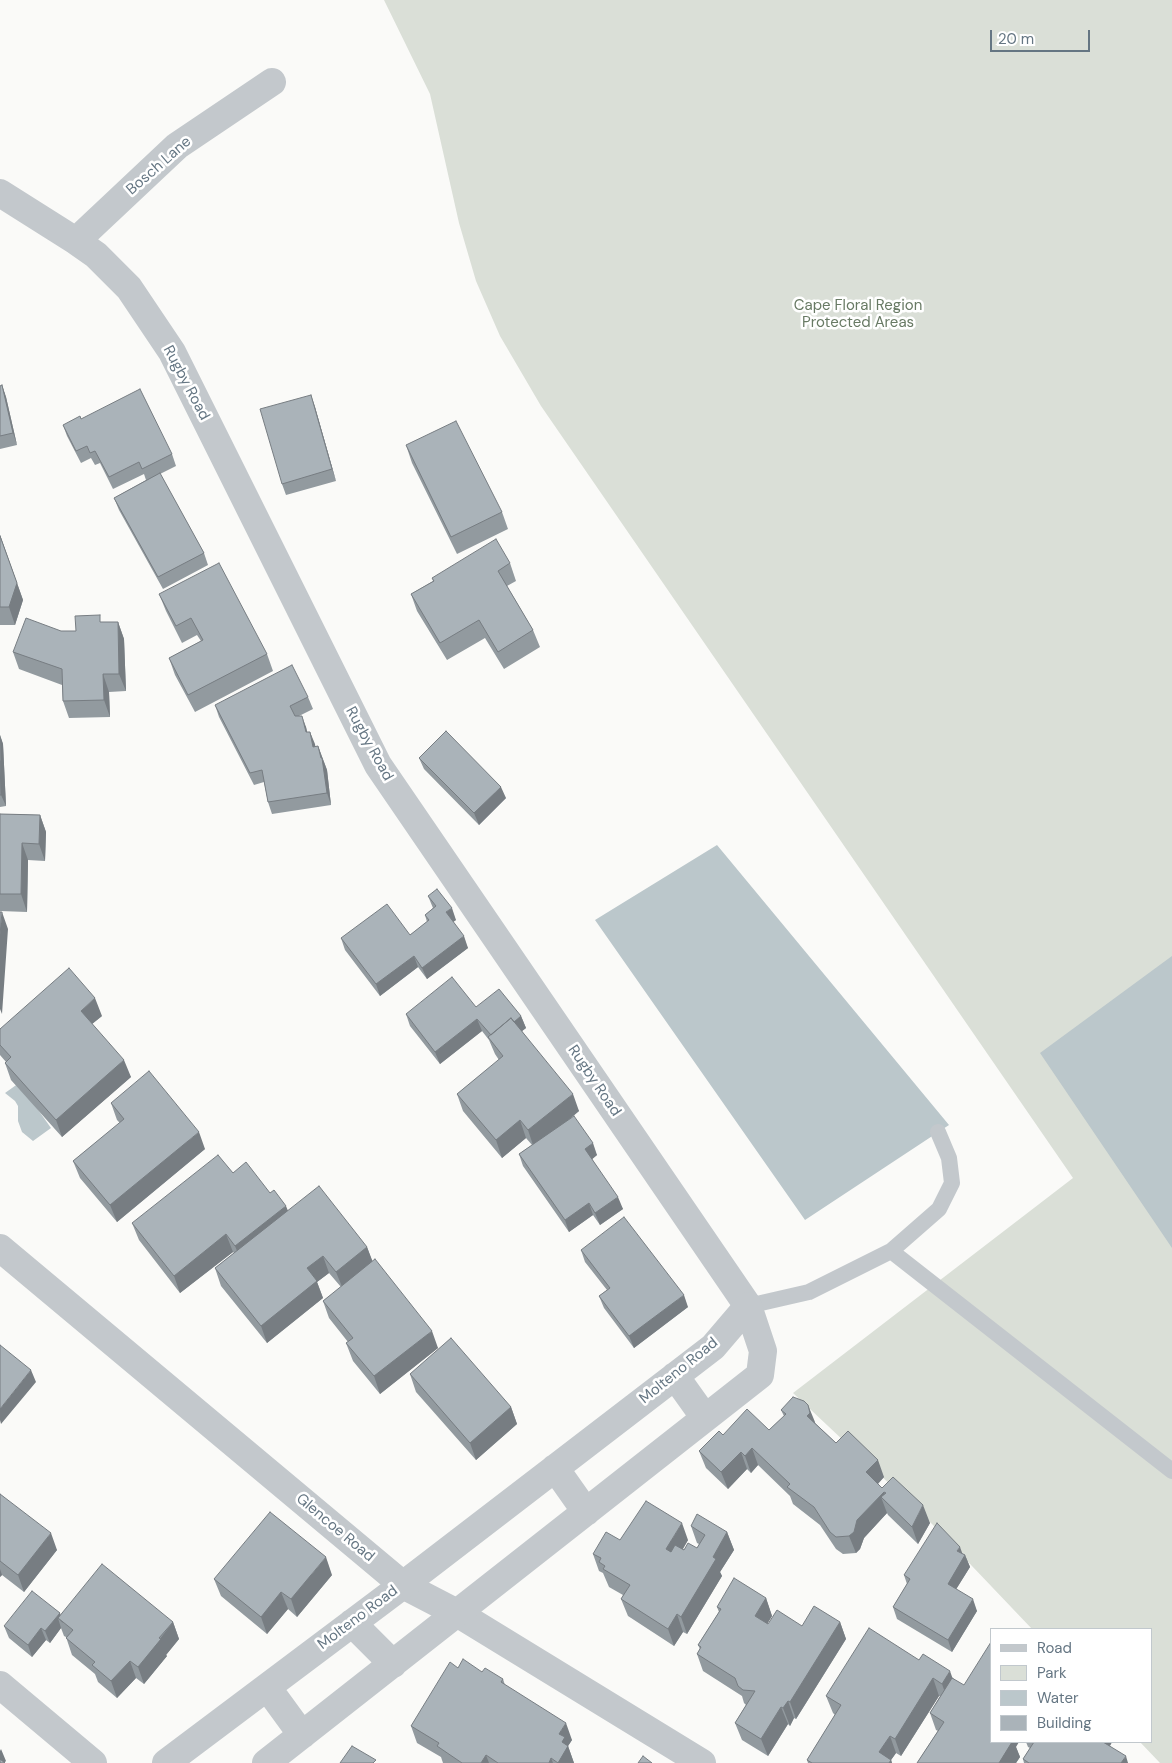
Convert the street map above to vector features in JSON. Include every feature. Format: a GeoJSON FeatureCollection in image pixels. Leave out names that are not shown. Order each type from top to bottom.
{"type":"FeatureCollection","features":[{"type":"Feature","properties":{"kind":"street","name":"Bosch Lane"},"geometry":{"type":"LineString","coordinates":[[76,241],[177,146],[272,82]]}},
{"type":"Feature","properties":{"kind":"street","name":"Rugby Road"},"geometry":{"type":"LineString","coordinates":[[0,193],[96,255],[129,288],[172,352],[378,765],[748,1306]]}},
{"type":"Feature","properties":{"kind":"street","name":"Glencoe Road"},"geometry":{"type":"LineString","coordinates":[[0,1248],[403,1584],[458,1613],[702,1763]]}},
{"type":"Feature","properties":{"kind":"street","name":"Molteno Road"},"geometry":{"type":"LineString","coordinates":[[166,1763],[352,1624],[713,1347],[748,1306]]}},
{"type":"Feature","properties":{"kind":"street"},"geometry":{"type":"LineString","coordinates":[[266,1763],[760,1375],[763,1351],[748,1306]]}},
{"type":"Feature","properties":{"kind":"street"},"geometry":{"type":"LineString","coordinates":[[675,1376],[705,1418]]}},
{"type":"Feature","properties":{"kind":"street"},"geometry":{"type":"LineString","coordinates":[[555,1468],[586,1512]]}},
{"type":"Feature","properties":{"kind":"street"},"geometry":{"type":"LineString","coordinates":[[352,1624],[392,1664]]}},
{"type":"Feature","properties":{"kind":"street"},"geometry":{"type":"LineString","coordinates":[[0,1685],[93,1763]]}},
{"type":"Feature","properties":{"kind":"street"},"geometry":{"type":"LineString","coordinates":[[267,1687],[302,1735]]}},
{"type":"Feature","properties":{"kind":"lane"},"geometry":{"type":"LineString","coordinates":[[748,1306],[809,1292],[891,1251],[939,1209],[952,1183],[949,1158],[938,1132]]}},
{"type":"Feature","properties":{"kind":"lane"},"geometry":{"type":"LineString","coordinates":[[891,1251],[1172,1471]]}},
{"type":"Feature","properties":{"kind":"green space","name":"Cape Floral Region Protected Areas"},"geometry":{"type":"Polygon","coordinates":[[[384,0],[1172,0],[1172,1763],[1160,1763],[1141,1743],[1152,1743],[1152,1628],[1031,1628],[932,1524],[793,1393],[1073,1178],[541,406],[500,336],[476,281],[459,223],[430,94],[384,0]]]}},
{"type":"Feature","properties":{"kind":"water"},"geometry":{"type":"Polygon","coordinates":[[[717,845],[949,1125],[805,1220],[595,920],[717,845]]]}},
{"type":"Feature","properties":{"kind":"water"},"geometry":{"type":"Polygon","coordinates":[[[1172,956],[1172,1248],[1040,1053],[1172,956]]]}},
{"type":"Feature","properties":{"kind":"water"},"geometry":{"type":"Polygon","coordinates":[[[19,1083],[51,1128],[33,1141],[22,1132],[18,1121],[18,1106],[5,1093],[19,1083]]]}},
{"type":"Feature","properties":{"kind":"building"},"geometry":{"type":"Polygon","coordinates":[[[2,385],[13,433],[0,436],[0,386],[2,385]]]}},
{"type":"Feature","properties":{"kind":"building"},"geometry":{"type":"Polygon","coordinates":[[[140,389],[172,454],[142,469],[139,462],[109,477],[95,451],[90,453],[87,446],[76,451],[63,425],[80,416],[81,419],[140,389]]]}},
{"type":"Feature","properties":{"kind":"building"},"geometry":{"type":"Polygon","coordinates":[[[311,395],[332,469],[282,484],[260,409],[311,395]]]}},
{"type":"Feature","properties":{"kind":"building"},"geometry":{"type":"Polygon","coordinates":[[[456,421],[502,512],[451,537],[406,445],[456,421]]]}},
{"type":"Feature","properties":{"kind":"building"},"geometry":{"type":"Polygon","coordinates":[[[160,473],[204,553],[158,577],[114,498],[160,473]]]}},
{"type":"Feature","properties":{"kind":"building"},"geometry":{"type":"Polygon","coordinates":[[[0,536],[17,583],[9,607],[0,607],[0,536]]]}},
{"type":"Feature","properties":{"kind":"building"},"geometry":{"type":"Polygon","coordinates":[[[496,539],[510,563],[498,571],[533,630],[498,652],[479,620],[440,643],[411,594],[434,581],[432,578],[496,539]]]}},
{"type":"Feature","properties":{"kind":"building"},"geometry":{"type":"Polygon","coordinates":[[[219,563],[267,654],[188,695],[169,658],[203,640],[191,618],[176,626],[159,594],[219,563]]]}},
{"type":"Feature","properties":{"kind":"building"},"geometry":{"type":"Polygon","coordinates":[[[100,615],[100,622],[118,622],[119,674],[103,674],[104,700],[63,701],[62,669],[13,652],[26,618],[61,631],[76,631],[75,616],[100,615]]]}},
{"type":"Feature","properties":{"kind":"building"},"geometry":{"type":"Polygon","coordinates":[[[292,665],[308,697],[290,706],[295,716],[302,716],[306,732],[310,732],[313,747],[318,746],[322,758],[327,793],[268,802],[262,770],[250,773],[215,705],[292,665]]]}},
{"type":"Feature","properties":{"kind":"building"},"geometry":{"type":"Polygon","coordinates":[[[446,731],[501,787],[474,813],[419,758],[446,731]]]}},
{"type":"Feature","properties":{"kind":"building"},"geometry":{"type":"Polygon","coordinates":[[[0,761],[1,795],[0,795],[0,761]]]}},
{"type":"Feature","properties":{"kind":"building"},"geometry":{"type":"Polygon","coordinates":[[[0,814],[40,815],[39,844],[22,843],[21,894],[0,894],[0,814]]]}},
{"type":"Feature","properties":{"kind":"building"},"geometry":{"type":"Polygon","coordinates":[[[437,889],[452,908],[446,912],[464,936],[422,968],[414,956],[376,984],[341,938],[387,904],[410,935],[429,920],[425,915],[436,906],[428,896],[437,889]]]}},
{"type":"Feature","properties":{"kind":"building"},"geometry":{"type":"Polygon","coordinates":[[[0,912],[2,912],[0,935],[0,912]]]}},
{"type":"Feature","properties":{"kind":"building"},"geometry":{"type":"Polygon","coordinates":[[[69,968],[95,998],[81,1011],[124,1060],[56,1120],[5,1063],[11,1057],[0,1045],[0,1029],[69,968]]]}},
{"type":"Feature","properties":{"kind":"building"},"geometry":{"type":"Polygon","coordinates":[[[452,977],[476,1007],[499,989],[521,1016],[514,1022],[511,1018],[491,1035],[477,1019],[435,1052],[406,1014],[452,977]]]}},
{"type":"Feature","properties":{"kind":"building"},"geometry":{"type":"Polygon","coordinates":[[[511,1018],[573,1094],[528,1130],[520,1120],[496,1140],[457,1094],[503,1056],[488,1037],[511,1018]]]}},
{"type":"Feature","properties":{"kind":"building"},"geometry":{"type":"Polygon","coordinates":[[[149,1071],[199,1132],[110,1205],[73,1161],[124,1119],[111,1103],[149,1071]]]}},
{"type":"Feature","properties":{"kind":"building"},"geometry":{"type":"Polygon","coordinates":[[[574,1116],[593,1143],[585,1149],[618,1197],[595,1213],[589,1203],[565,1220],[519,1154],[574,1116]]]}},
{"type":"Feature","properties":{"kind":"building"},"geometry":{"type":"Polygon","coordinates":[[[218,1155],[233,1173],[246,1162],[270,1193],[274,1190],[286,1206],[235,1246],[226,1234],[174,1276],[132,1223],[218,1155]]]}},
{"type":"Feature","properties":{"kind":"building"},"geometry":{"type":"Polygon","coordinates":[[[319,1186],[367,1247],[336,1272],[323,1256],[307,1268],[317,1281],[261,1326],[215,1268],[319,1186]]]}},
{"type":"Feature","properties":{"kind":"building"},"geometry":{"type":"Polygon","coordinates":[[[624,1217],[684,1295],[629,1336],[599,1296],[610,1288],[581,1250],[624,1217]]]}},
{"type":"Feature","properties":{"kind":"building"},"geometry":{"type":"Polygon","coordinates":[[[375,1259],[432,1331],[374,1376],[346,1343],[353,1338],[323,1301],[375,1259]]]}},
{"type":"Feature","properties":{"kind":"building"},"geometry":{"type":"Polygon","coordinates":[[[451,1338],[511,1407],[470,1443],[410,1374],[451,1338]]]}},
{"type":"Feature","properties":{"kind":"building"},"geometry":{"type":"Polygon","coordinates":[[[0,1345],[31,1370],[0,1409],[0,1345]]]}},
{"type":"Feature","properties":{"kind":"building"},"geometry":{"type":"Polygon","coordinates":[[[793,1397],[804,1401],[808,1405],[810,1413],[807,1416],[836,1443],[848,1431],[878,1460],[866,1472],[882,1488],[893,1477],[923,1505],[912,1527],[881,1497],[886,1493],[884,1492],[857,1520],[854,1532],[849,1536],[836,1537],[830,1532],[814,1507],[787,1487],[790,1484],[752,1448],[745,1456],[741,1452],[721,1472],[699,1451],[719,1431],[723,1435],[747,1409],[769,1430],[786,1414],[781,1410],[793,1397]]]}},
{"type":"Feature","properties":{"kind":"building"},"geometry":{"type":"Polygon","coordinates":[[[0,1494],[51,1533],[18,1575],[0,1561],[0,1494]]]}},
{"type":"Feature","properties":{"kind":"building"},"geometry":{"type":"Polygon","coordinates":[[[646,1501],[682,1523],[666,1549],[671,1552],[675,1545],[684,1550],[688,1543],[697,1548],[705,1535],[691,1526],[697,1514],[727,1532],[713,1557],[716,1559],[681,1617],[677,1614],[668,1629],[621,1599],[630,1585],[603,1569],[605,1566],[599,1562],[601,1558],[593,1554],[606,1532],[620,1540],[646,1501]]]}},
{"type":"Feature","properties":{"kind":"building"},"geometry":{"type":"Polygon","coordinates":[[[270,1512],[326,1557],[291,1599],[281,1592],[261,1617],[214,1579],[270,1512]]]}},
{"type":"Feature","properties":{"kind":"building"},"geometry":{"type":"Polygon","coordinates":[[[937,1523],[960,1547],[957,1551],[965,1555],[948,1584],[973,1599],[948,1640],[893,1607],[910,1579],[904,1575],[937,1523]]]}},
{"type":"Feature","properties":{"kind":"building"},"geometry":{"type":"Polygon","coordinates":[[[102,1564],[173,1622],[138,1667],[130,1661],[111,1681],[92,1665],[95,1662],[66,1638],[73,1630],[58,1618],[102,1564]]]}},
{"type":"Feature","properties":{"kind":"building"},"geometry":{"type":"Polygon","coordinates":[[[734,1578],[766,1598],[755,1616],[768,1624],[777,1610],[802,1626],[814,1606],[840,1622],[790,1702],[788,1701],[783,1708],[781,1707],[761,1739],[735,1723],[755,1691],[743,1690],[738,1686],[735,1678],[697,1654],[701,1647],[698,1645],[721,1609],[717,1607],[734,1578]]]}},
{"type":"Feature","properties":{"kind":"building"},"geometry":{"type":"Polygon","coordinates":[[[32,1591],[60,1613],[45,1631],[41,1628],[28,1645],[4,1626],[32,1591]]]}},
{"type":"Feature","properties":{"kind":"building"},"geometry":{"type":"Polygon","coordinates":[[[869,1628],[919,1660],[923,1654],[950,1671],[942,1684],[933,1678],[895,1739],[890,1736],[879,1752],[891,1760],[889,1763],[812,1763],[807,1760],[841,1705],[826,1696],[869,1628]]]}},
{"type":"Feature","properties":{"kind":"building"},"geometry":{"type":"Polygon","coordinates":[[[990,1644],[990,1743],[1011,1743],[999,1763],[917,1763],[944,1722],[930,1713],[952,1678],[964,1685],[990,1644]]]}},
{"type":"Feature","properties":{"kind":"building"},"geometry":{"type":"Polygon","coordinates":[[[463,1659],[482,1672],[485,1668],[503,1679],[501,1682],[566,1723],[559,1734],[565,1737],[562,1742],[568,1746],[558,1763],[551,1758],[549,1763],[498,1763],[486,1755],[481,1763],[462,1763],[437,1746],[439,1743],[411,1726],[450,1662],[458,1668],[463,1659]]]}},
{"type":"Feature","properties":{"kind":"building"},"geometry":{"type":"Polygon","coordinates":[[[1033,1743],[1105,1743],[1126,1756],[1121,1763],[1029,1763],[1023,1759],[1033,1743]]]}},
{"type":"Feature","properties":{"kind":"building"},"geometry":{"type":"Polygon","coordinates":[[[352,1746],[376,1760],[373,1763],[340,1763],[352,1746]]]}},
{"type":"Feature","properties":{"kind":"building"},"geometry":{"type":"Polygon","coordinates":[[[643,1756],[652,1763],[638,1763],[643,1756]]]}}]}
